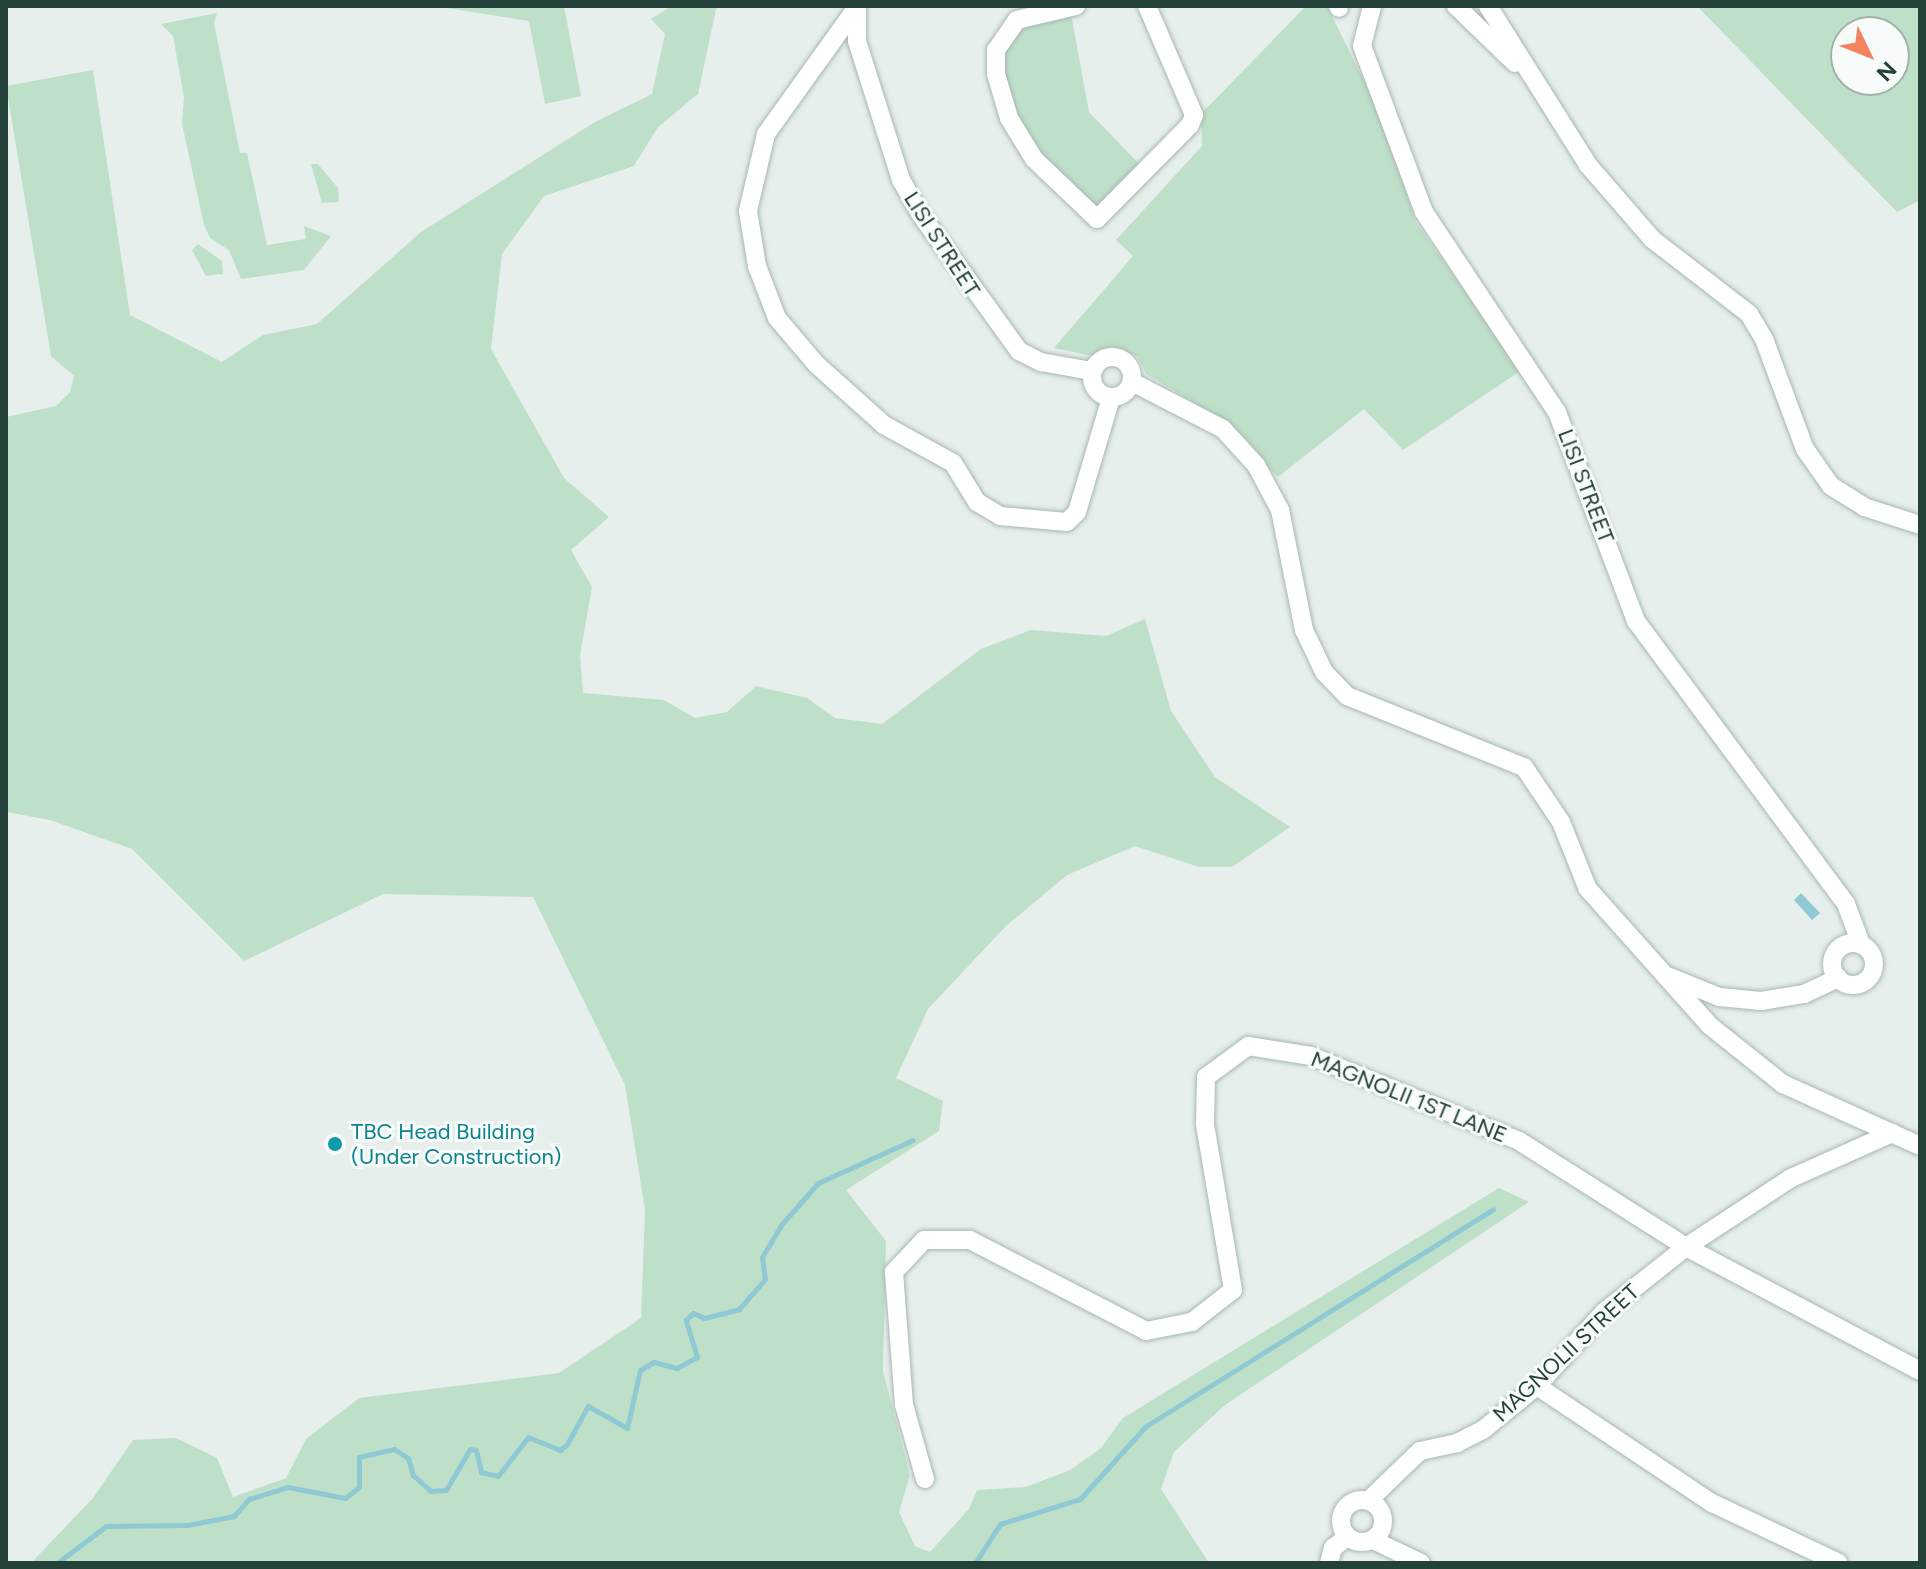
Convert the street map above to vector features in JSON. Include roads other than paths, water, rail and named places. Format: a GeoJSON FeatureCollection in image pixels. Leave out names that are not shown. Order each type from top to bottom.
{"type":"FeatureCollection","features":[{"type":"Feature","properties":{"kind":"street"},"geometry":{"type":"LineString","coordinates":[[857,6],[766,134],[748,211],[757,266],[777,318],[816,364],[884,425],[953,463],[977,502],[1000,516],[1067,522],[1077,512],[1111,398]]}},
{"type":"Feature","properties":{"kind":"street","name":"LISI STREET"},"geometry":{"type":"LineString","coordinates":[[857,6],[857,41],[870,84],[901,180],[921,215],[1019,351],[1041,362],[1092,371]]}},
{"type":"Feature","properties":{"kind":"street"},"geometry":{"type":"LineString","coordinates":[[1076,6],[1048,9],[1017,20],[1004,34],[996,50],[996,74],[1009,118],[1034,159],[1097,219],[1190,125],[1194,115],[1147,6]]}},
{"type":"Feature","properties":{"kind":"street","name":"LISI STREET"},"geometry":{"type":"LineString","coordinates":[[1372,6],[1362,46],[1424,212],[1557,412],[1636,621],[1846,904],[1861,944]]}},
{"type":"Feature","properties":{"kind":"street"},"geometry":{"type":"LineString","coordinates":[[1456,6],[1526,73]]}},
{"type":"Feature","properties":{"kind":"street"},"geometry":{"type":"LineString","coordinates":[[1488,6],[1526,73],[1588,165],[1652,239],[1749,314],[1764,339],[1805,449],[1831,486],[1864,507],[1920,525]]}},
{"type":"Feature","properties":{"kind":"street"},"geometry":{"type":"LineString","coordinates":[[1115,357],[1129,366],[1132,382],[1124,394],[1111,398],[1098,392],[1092,371],[1098,362],[1115,357]]}},
{"type":"Feature","properties":{"kind":"street"},"geometry":{"type":"LineString","coordinates":[[1132,382],[1223,429],[1256,465],[1280,510],[1304,630],[1324,672],[1347,696],[1372,709],[1524,767],[1561,822],[1588,889],[1709,1025],[1783,1084],[1920,1146]]}},
{"type":"Feature","properties":{"kind":"street"},"geometry":{"type":"LineString","coordinates":[[1664,974],[1719,997],[1750,1001],[1804,994],[1838,978],[1857,984],[1872,972],[1873,959],[1861,944],[1850,943],[1836,952],[1832,963],[1838,978]]}},
{"type":"Feature","properties":{"kind":"street","name":"MAGNOLII 1ST LANE"},"geometry":{"type":"LineString","coordinates":[[925,1479],[904,1405],[894,1272],[924,1240],[970,1240],[1146,1331],[1192,1322],[1233,1290],[1205,1124],[1206,1077],[1248,1046],[1311,1056],[1519,1141],[1686,1247]]}},
{"type":"Feature","properties":{"kind":"street","name":"MAGNOLII STREET"},"geometry":{"type":"LineString","coordinates":[[1368,1501],[1420,1451],[1457,1443],[1484,1429],[1537,1386],[1604,1312],[1686,1247],[1791,1178],[1892,1133]]}},
{"type":"Feature","properties":{"kind":"street"},"geometry":{"type":"LineString","coordinates":[[1686,1247],[1920,1371]]}},
{"type":"Feature","properties":{"kind":"street"},"geometry":{"type":"LineString","coordinates":[[1537,1386],[1712,1503],[1839,1563]]}},
{"type":"Feature","properties":{"kind":"street"},"geometry":{"type":"LineString","coordinates":[[1373,1540],[1384,1522],[1380,1509],[1368,1501],[1354,1501],[1344,1511],[1341,1525],[1347,1537],[1360,1543],[1373,1540],[1421,1563]]}},
{"type":"Feature","properties":{"kind":"street"},"geometry":{"type":"LineString","coordinates":[[1329,1563],[1333,1548],[1347,1537]]}},
{"type":"Feature","properties":{"kind":"water"},"geometry":{"type":"Polygon","coordinates":[[[1801,893],[1820,913],[1812,920],[1794,900],[1801,893]]]}},
{"type":"Feature","properties":{"kind":"waterway"},"geometry":{"type":"LineString","coordinates":[[57,1563],[106,1526],[188,1525],[234,1516],[249,1499],[288,1487],[345,1498],[359,1487],[359,1457],[394,1449],[408,1458],[413,1475],[431,1491],[446,1490],[470,1449],[476,1450],[481,1472],[498,1476],[528,1437],[560,1450],[567,1444],[588,1406],[627,1428],[640,1370],[654,1362],[677,1368],[697,1357],[686,1320],[693,1313],[704,1318],[739,1309],[765,1279],[762,1257],[781,1225],[818,1183],[913,1140]]}},
{"type":"Feature","properties":{"kind":"waterway"},"geometry":{"type":"LineString","coordinates":[[975,1563],[1000,1524],[1080,1499],[1146,1426],[1493,1209]]}},
{"type":"Feature","properties":{"kind":"place","name":"TBC Head Building (Under Construction)"},"geometry":{"type":"Point","coordinates":[335,1144]}}]}
